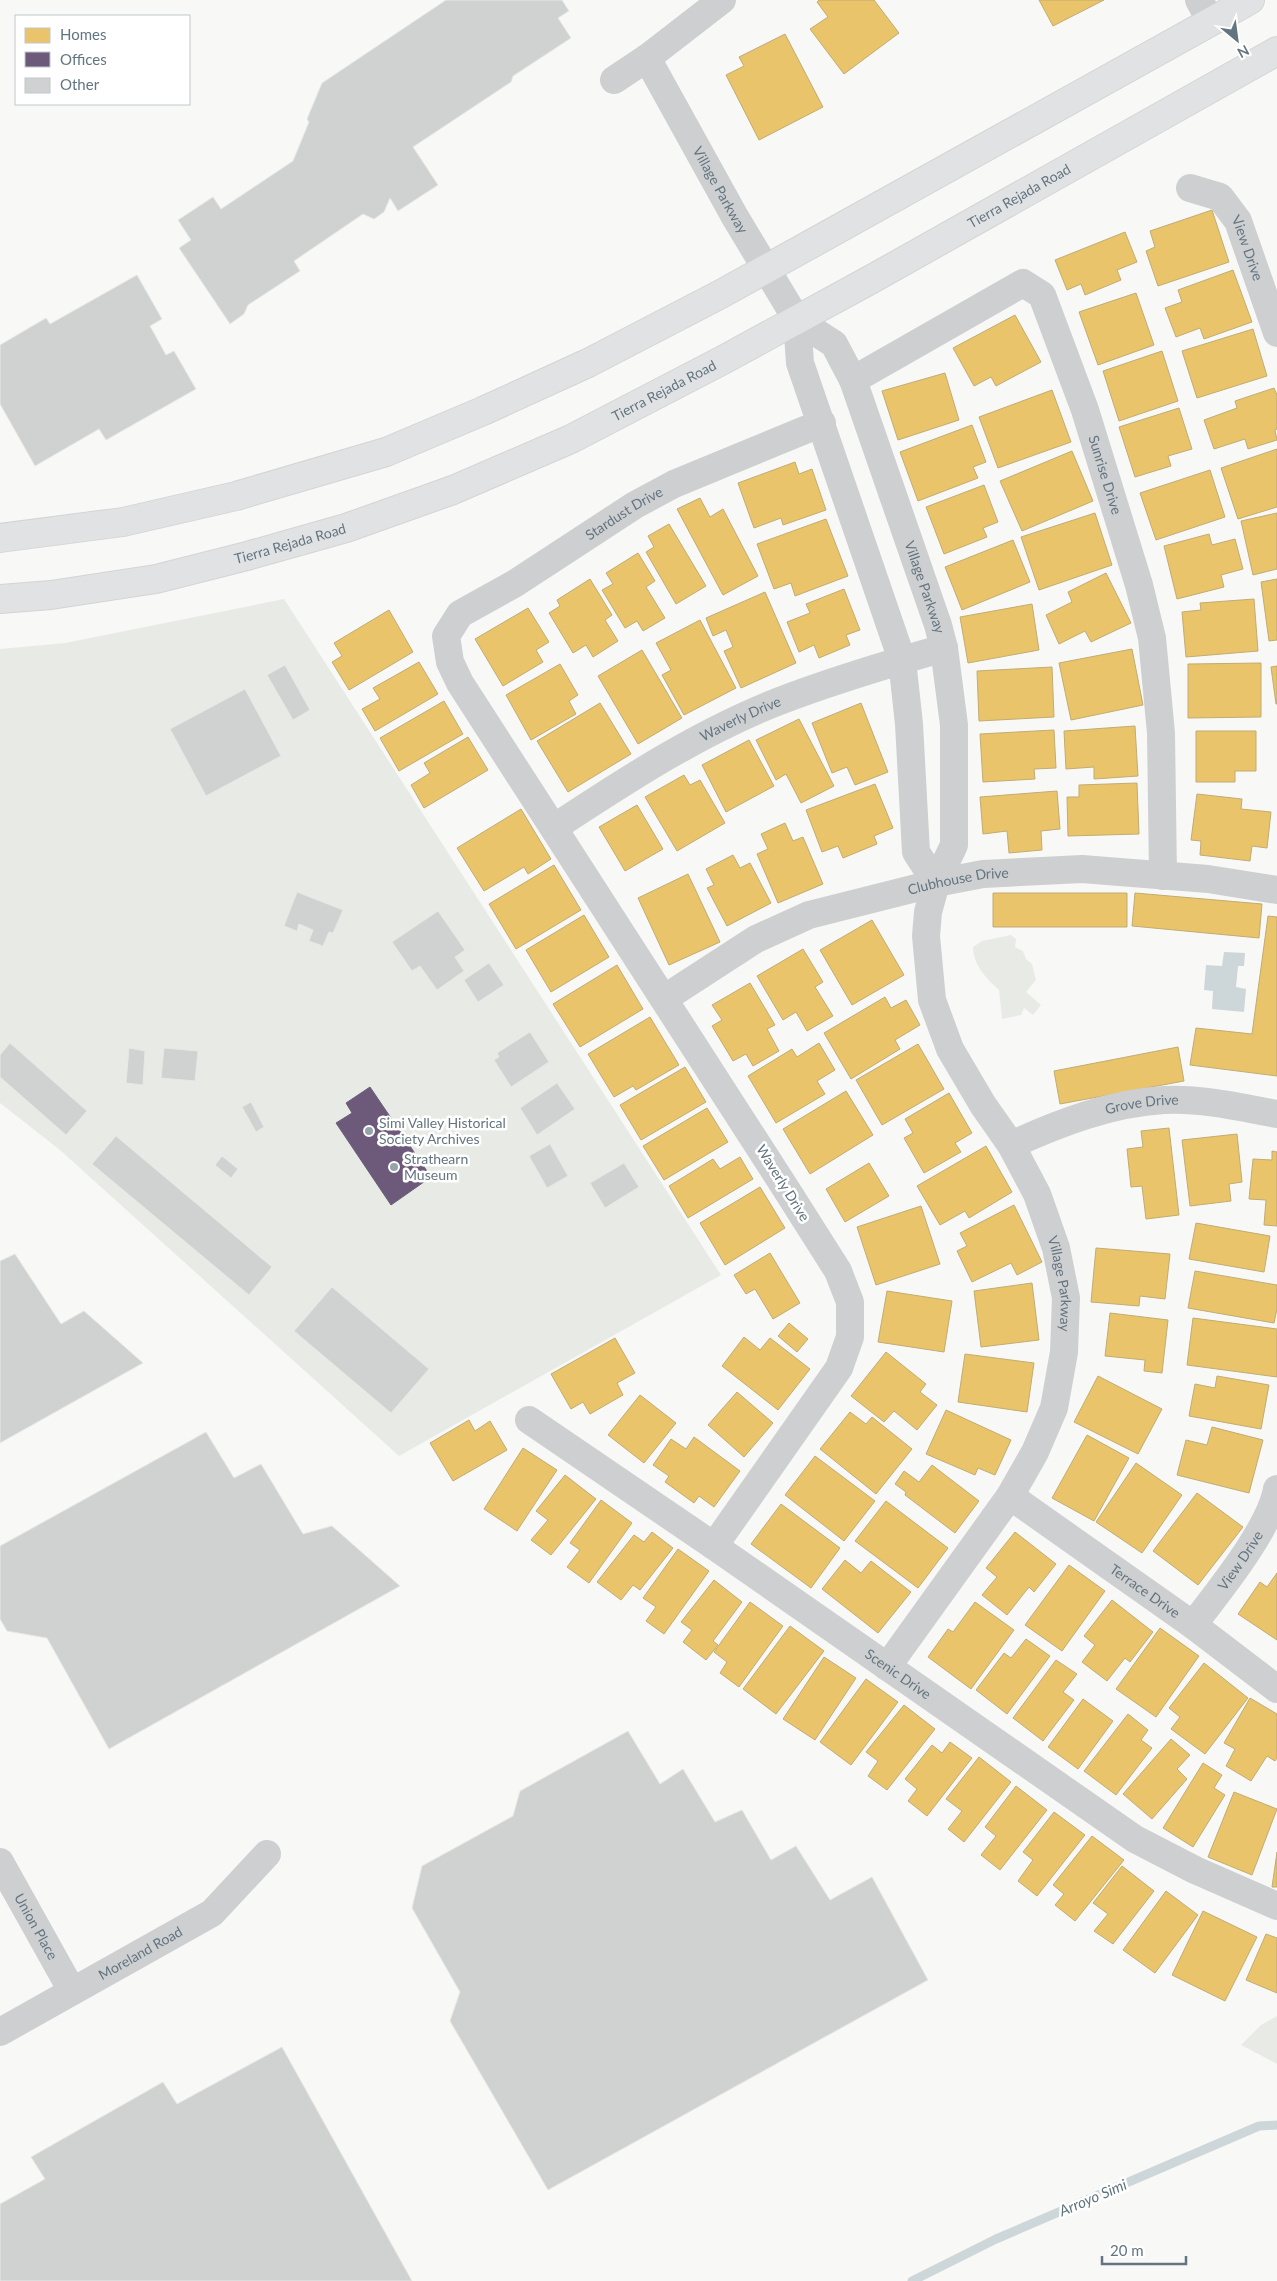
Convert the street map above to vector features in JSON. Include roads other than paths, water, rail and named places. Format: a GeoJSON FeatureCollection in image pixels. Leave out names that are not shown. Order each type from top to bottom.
{"type":"FeatureCollection","features":[{"type":"Feature","properties":{"kind":"main road"},"geometry":{"type":"LineString","coordinates":[[0,538],[123,522],[236,496],[386,452],[483,411],[588,363],[767,269],[1205,11],[1250,0]]}},
{"type":"Feature","properties":{"kind":"main road","name":"Tierra Rejada Road"},"geometry":{"type":"LineString","coordinates":[[0,599],[51,595],[156,579],[247,556],[346,528],[453,490],[571,440],[797,320],[1277,51]]}},
{"type":"Feature","properties":{"kind":"street"},"geometry":{"type":"LineString","coordinates":[[614,80],[722,0]]}},
{"type":"Feature","properties":{"kind":"street","name":"Village Parkway"},"geometry":{"type":"LineString","coordinates":[[646,58],[735,217],[797,320],[800,363],[902,660],[909,724],[916,852],[936,883]]}},
{"type":"Feature","properties":{"kind":"street","name":"View Drive"},"geometry":{"type":"LineString","coordinates":[[1190,188],[1220,197],[1238,221],[1277,333]]}},
{"type":"Feature","properties":{"kind":"street","name":"Sunrise Drive"},"geometry":{"type":"LineString","coordinates":[[853,380],[1023,283],[1042,295],[1085,410],[1139,585],[1152,638],[1161,733],[1163,876]]}},
{"type":"Feature","properties":{"kind":"street","name":"Village Parkway"},"geometry":{"type":"LineString","coordinates":[[797,320],[834,344],[853,380],[944,648],[954,725],[954,845],[936,883],[928,912],[926,936],[932,1000],[950,1048],[983,1105],[1011,1145],[1038,1194],[1056,1248],[1066,1298],[1064,1352],[1054,1408],[1035,1452],[1010,1496],[887,1667]]}},
{"type":"Feature","properties":{"kind":"street","name":"Stardust Drive"},"geometry":{"type":"LineString","coordinates":[[446,636],[460,614],[514,584],[635,505],[674,484],[822,423]]}},
{"type":"Feature","properties":{"kind":"street","name":"Waverly Drive"},"geometry":{"type":"LineString","coordinates":[[446,636],[450,662],[460,682],[665,998],[838,1271],[850,1302],[850,1337],[839,1368],[714,1546]]}},
{"type":"Feature","properties":{"kind":"street","name":"Waverly Drive"},"geometry":{"type":"LineString","coordinates":[[555,828],[632,777],[718,730],[776,703],[902,660],[944,648]]}},
{"type":"Feature","properties":{"kind":"street","name":"Clubhouse Drive"},"geometry":{"type":"LineString","coordinates":[[665,998],[756,939],[809,915],[936,883],[983,874],[1082,869],[1208,879],[1277,890]]}},
{"type":"Feature","properties":{"kind":"street","name":"Grove Drive"},"geometry":{"type":"LineString","coordinates":[[1011,1145],[1040,1131],[1117,1106],[1165,1100],[1223,1104],[1277,1114]]}},
{"type":"Feature","properties":{"kind":"street","name":"Scenic Drive"},"geometry":{"type":"LineString","coordinates":[[529,1420],[714,1546],[1134,1839],[1195,1870],[1277,1906]]}},
{"type":"Feature","properties":{"kind":"street","name":"View Drive"},"geometry":{"type":"LineString","coordinates":[[1193,1626],[1222,1587],[1261,1528],[1277,1488]]}},
{"type":"Feature","properties":{"kind":"street","name":"Terrace Drive"},"geometry":{"type":"LineString","coordinates":[[1010,1496],[1193,1626],[1277,1689]]}},
{"type":"Feature","properties":{"kind":"street","name":"Moreland Road"},"geometry":{"type":"LineString","coordinates":[[0,2032],[212,1913],[267,1854]]}},
{"type":"Feature","properties":{"kind":"street","name":"Union Place"},"geometry":{"type":"LineString","coordinates":[[0,1862],[72,1991]]}},
{"type":"Feature","properties":{"kind":"waterway","name":"Arroyo Simi"},"geometry":{"type":"LineString","coordinates":[[912,2281],[996,2239],[1259,2126],[1277,2125]]}},
{"type":"Feature","properties":{"kind":"place","name":"Simi Valley Historical Society Archives"},"geometry":{"type":"Point","coordinates":[369,1131]}},
{"type":"Feature","properties":{"kind":"place","name":"Strathearn Museum"},"geometry":{"type":"Point","coordinates":[394,1167]}}]}
